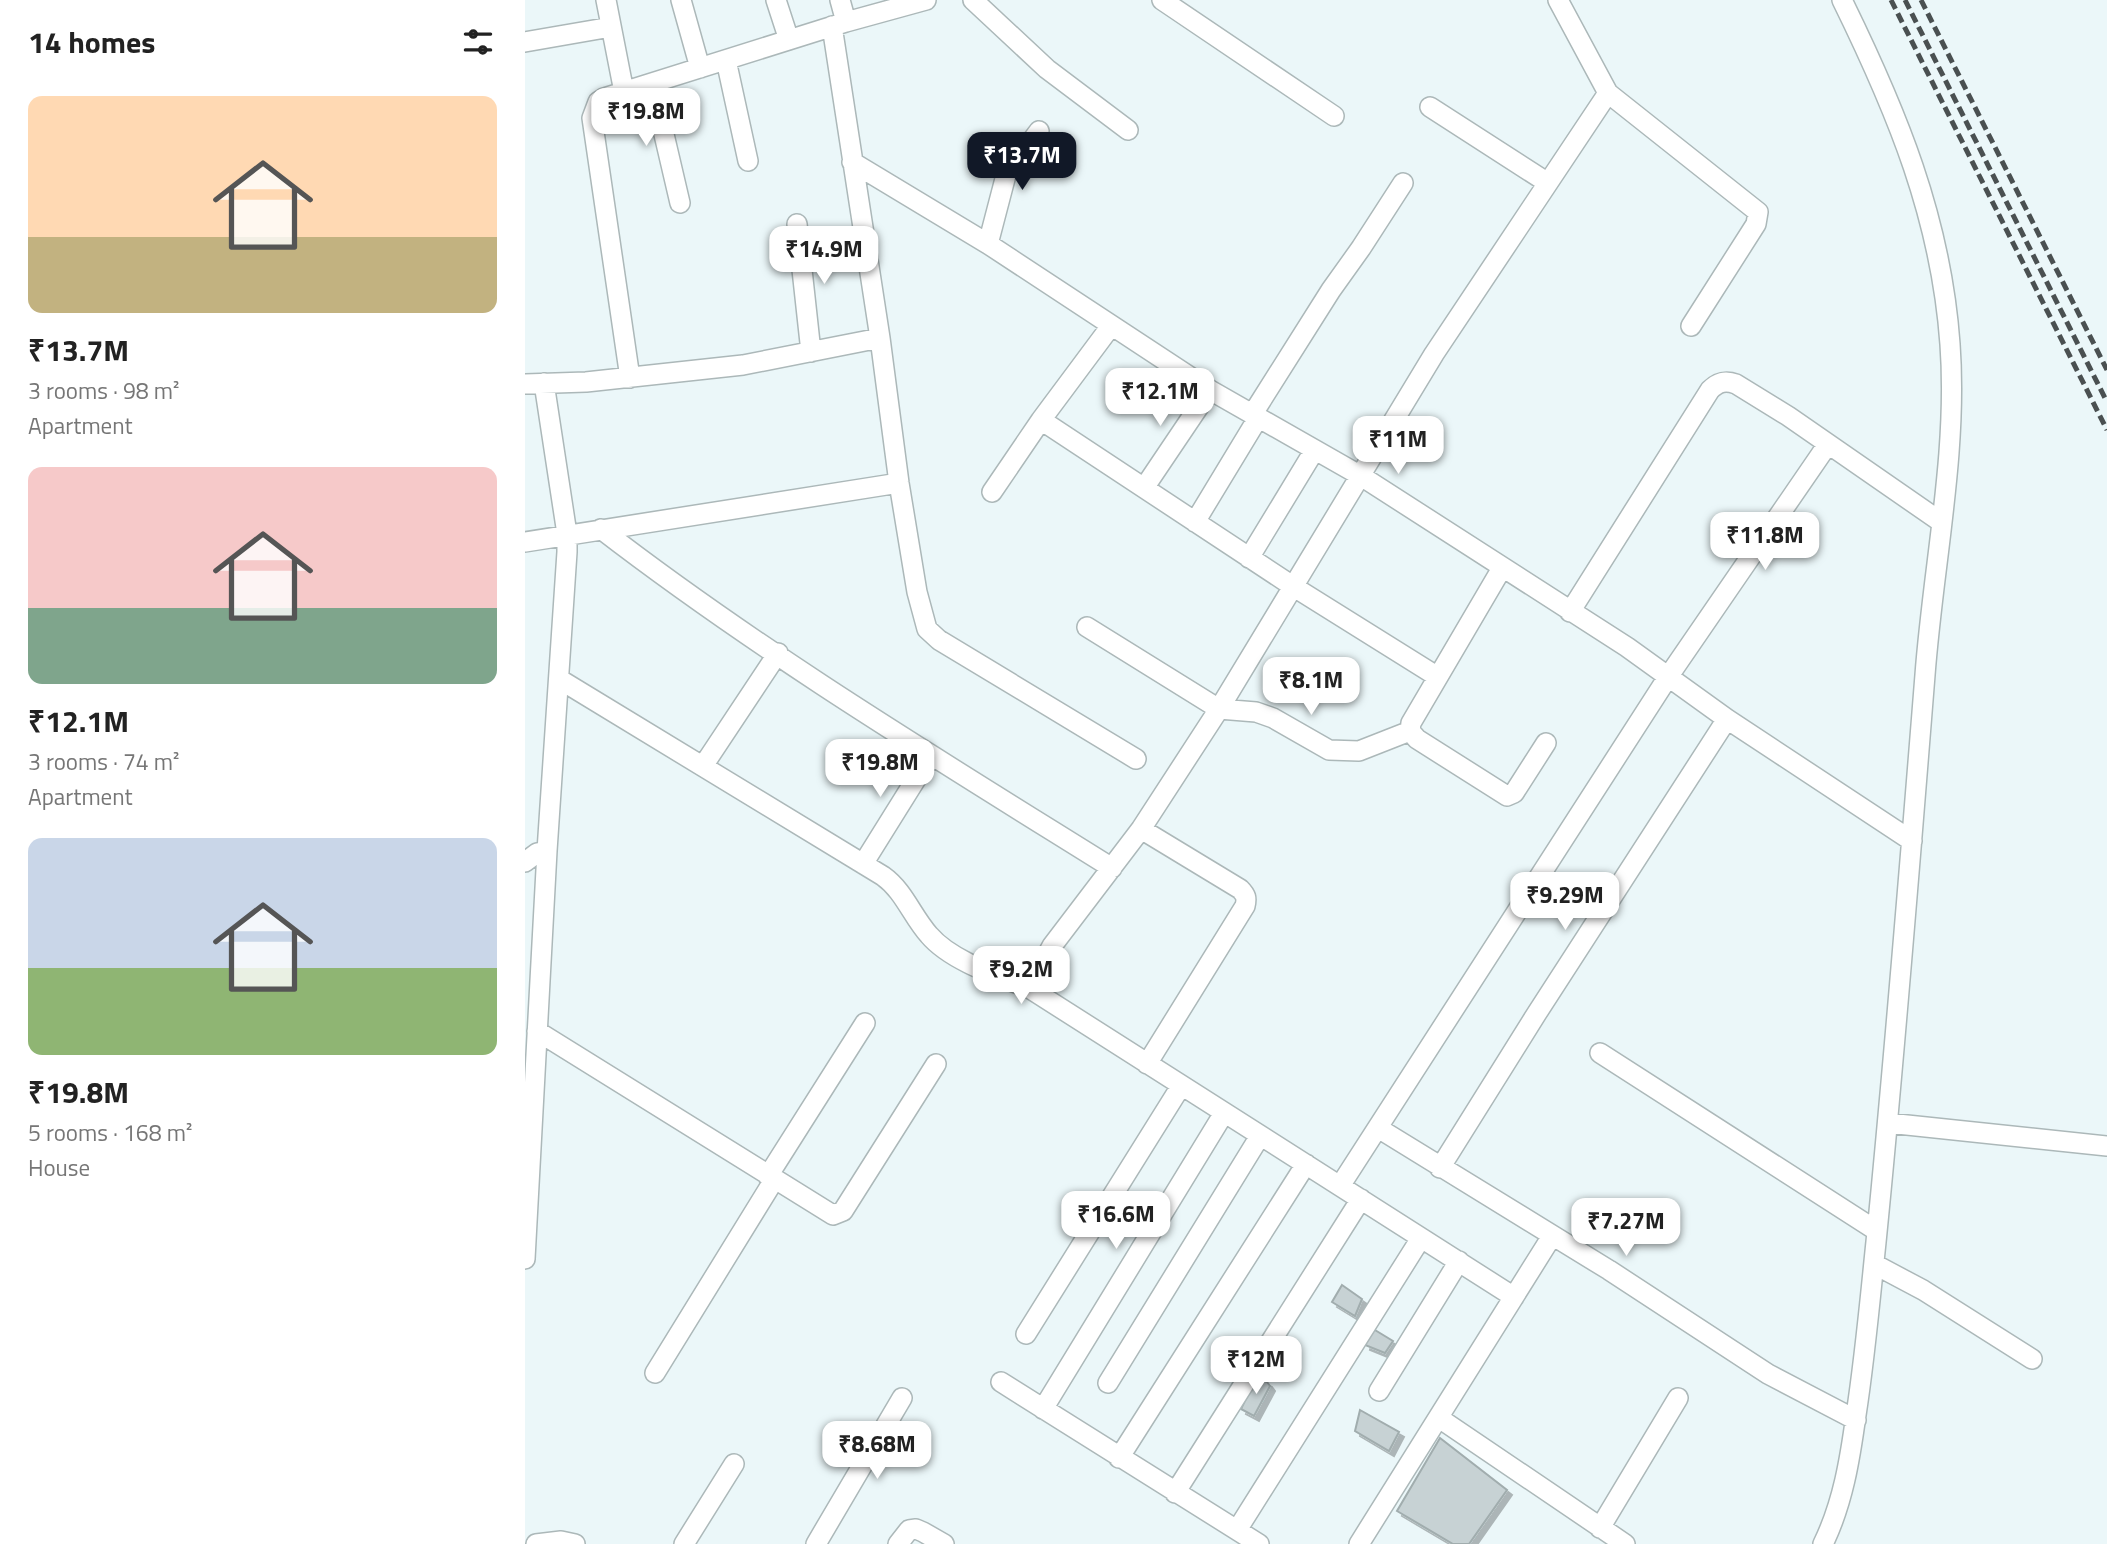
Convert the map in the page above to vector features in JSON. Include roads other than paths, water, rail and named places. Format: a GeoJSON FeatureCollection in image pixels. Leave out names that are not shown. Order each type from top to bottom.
{"type":"FeatureCollection","features":[{"type":"Feature","properties":{"kind":"street"},"geometry":{"type":"LineString","coordinates":[[605,0],[624,92]]}},
{"type":"Feature","properties":{"kind":"street"},"geometry":{"type":"LineString","coordinates":[[681,0],[700,68]]}},
{"type":"Feature","properties":{"kind":"street"},"geometry":{"type":"LineString","coordinates":[[776,0],[789,40]]}},
{"type":"Feature","properties":{"kind":"street"},"geometry":{"type":"LineString","coordinates":[[840,0],[846,22],[852,162],[880,338],[899,483],[922,615],[931,635],[1136,760]]}},
{"type":"Feature","properties":{"kind":"street"},"geometry":{"type":"LineString","coordinates":[[846,22],[872,0]]}},
{"type":"Feature","properties":{"kind":"street"},"geometry":{"type":"LineString","coordinates":[[630,377],[592,118],[598,102],[846,22],[926,0]]}},
{"type":"Feature","properties":{"kind":"street"},"geometry":{"type":"LineString","coordinates":[[973,0],[1047,69],[1128,131]]}},
{"type":"Feature","properties":{"kind":"street"},"geometry":{"type":"LineString","coordinates":[[1162,0],[1334,116]]}},
{"type":"Feature","properties":{"kind":"street"},"geometry":{"type":"LineString","coordinates":[[1557,0],[1608,93],[1758,212],[1756,224],[1691,326]]}},
{"type":"Feature","properties":{"kind":"street"},"geometry":{"type":"LineString","coordinates":[[1823,1544],[1836,1517],[1856,1420],[1865,1356],[1888,1123],[1927,641],[1949,448],[1950,346],[1938,247],[1913,161],[1878,74],[1842,0]]}},
{"type":"Feature","properties":{"kind":"street"},"geometry":{"type":"LineString","coordinates":[[525,42],[611,27]]}},
{"type":"Feature","properties":{"kind":"street"},"geometry":{"type":"LineString","coordinates":[[726,60],[748,161]]}},
{"type":"Feature","properties":{"kind":"street"},"geometry":{"type":"LineString","coordinates":[[652,83],[680,203]]}},
{"type":"Feature","properties":{"kind":"street"},"geometry":{"type":"LineString","coordinates":[[1029,988],[1057,940],[1141,829],[1219,709],[1434,354],[1608,93]]}},
{"type":"Feature","properties":{"kind":"street"},"geometry":{"type":"LineString","coordinates":[[1430,107],[1548,183]]}},
{"type":"Feature","properties":{"kind":"street"},"geometry":{"type":"LineString","coordinates":[[988,244],[1006,175],[1039,131]]}},
{"type":"Feature","properties":{"kind":"street"},"geometry":{"type":"LineString","coordinates":[[852,162],[988,244],[1210,390],[1361,476],[1627,647],[1727,719],[1912,841]]}},
{"type":"Feature","properties":{"kind":"street"},"geometry":{"type":"LineString","coordinates":[[1195,522],[1331,290],[1403,183]]}},
{"type":"Feature","properties":{"kind":"street"},"geometry":{"type":"LineString","coordinates":[[797,223],[811,352]]}},
{"type":"Feature","properties":{"kind":"street"},"geometry":{"type":"LineString","coordinates":[[992,492],[1041,420],[1111,326]]}},
{"type":"Feature","properties":{"kind":"street"},"geometry":{"type":"LineString","coordinates":[[525,1259],[528,1161],[537,1031],[534,853],[559,679],[567,534],[535,383],[630,377],[744,365],[880,338]]}},
{"type":"Feature","properties":{"kind":"street"},"geometry":{"type":"LineString","coordinates":[[1570,612],[1715,385],[1729,382],[1736,384],[1941,522]]}},
{"type":"Feature","properties":{"kind":"street"},"geometry":{"type":"LineString","coordinates":[[1145,488],[1210,390]]}},
{"type":"Feature","properties":{"kind":"street"},"geometry":{"type":"LineString","coordinates":[[1041,420],[1249,558],[1438,677]]}},
{"type":"Feature","properties":{"kind":"street"},"geometry":{"type":"LineString","coordinates":[[1340,1186],[1668,677],[1828,444]]}},
{"type":"Feature","properties":{"kind":"street"},"geometry":{"type":"LineString","coordinates":[[1249,558],[1314,451]]}},
{"type":"Feature","properties":{"kind":"street"},"geometry":{"type":"LineString","coordinates":[[525,542],[899,483]]}},
{"type":"Feature","properties":{"kind":"street"},"geometry":{"type":"LineString","coordinates":[[601,529],[641,560],[931,755],[1112,868]]}},
{"type":"Feature","properties":{"kind":"street"},"geometry":{"type":"LineString","coordinates":[[1502,568],[1411,723],[1410,731],[1417,739],[1507,796],[1514,793],[1546,743]]}},
{"type":"Feature","properties":{"kind":"street"},"geometry":{"type":"LineString","coordinates":[[1087,627],[1219,709],[1256,712],[1273,718],[1329,750],[1359,751],[1410,731]]}},
{"type":"Feature","properties":{"kind":"street"},"geometry":{"type":"LineString","coordinates":[[703,766],[778,653]]}},
{"type":"Feature","properties":{"kind":"street"},"geometry":{"type":"LineString","coordinates":[[559,679],[893,883],[929,936],[939,946],[969,963],[1029,988],[1514,1297]]}},
{"type":"Feature","properties":{"kind":"street"},"geometry":{"type":"LineString","coordinates":[[1440,1168],[1727,719]]}},
{"type":"Feature","properties":{"kind":"street"},"geometry":{"type":"LineString","coordinates":[[863,864],[931,755]]}},
{"type":"Feature","properties":{"kind":"street"},"geometry":{"type":"LineString","coordinates":[[1141,829],[1240,889],[1247,900],[1147,1064]]}},
{"type":"Feature","properties":{"kind":"street"},"geometry":{"type":"LineString","coordinates":[[655,1373],[865,1023]]}},
{"type":"Feature","properties":{"kind":"street"},"geometry":{"type":"LineString","coordinates":[[537,1031],[826,1213],[838,1214],[843,1211],[936,1064]]}},
{"type":"Feature","properties":{"kind":"street"},"geometry":{"type":"LineString","coordinates":[[1600,1053],[1878,1231]]}},
{"type":"Feature","properties":{"kind":"street"},"geometry":{"type":"LineString","coordinates":[[1026,1334],[1181,1086]]}},
{"type":"Feature","properties":{"kind":"street"},"geometry":{"type":"LineString","coordinates":[[1043,1409],[1224,1113]]}},
{"type":"Feature","properties":{"kind":"street"},"geometry":{"type":"LineString","coordinates":[[1888,1123],[2107,1146]]}},
{"type":"Feature","properties":{"kind":"street"},"geometry":{"type":"LineString","coordinates":[[1378,1128],[1768,1374],[1856,1420]]}},
{"type":"Feature","properties":{"kind":"street"},"geometry":{"type":"LineString","coordinates":[[1108,1383],[1260,1136]]}},
{"type":"Feature","properties":{"kind":"street"},"geometry":{"type":"LineString","coordinates":[[1119,1458],[1305,1164]]}},
{"type":"Feature","properties":{"kind":"street"},"geometry":{"type":"LineString","coordinates":[[1175,1493],[1361,1199]]}},
{"type":"Feature","properties":{"kind":"street"},"geometry":{"type":"LineString","coordinates":[[1359,1544],[1552,1236]]}},
{"type":"Feature","properties":{"kind":"street"},"geometry":{"type":"LineString","coordinates":[[1237,1530],[1421,1238]]}},
{"type":"Feature","properties":{"kind":"street"},"geometry":{"type":"LineString","coordinates":[[1379,1391],[1459,1261]]}},
{"type":"Feature","properties":{"kind":"street"},"geometry":{"type":"LineString","coordinates":[[1874,1264],[1923,1290],[2032,1359]]}},
{"type":"Feature","properties":{"kind":"street"},"geometry":{"type":"LineString","coordinates":[[1000,1382],[1259,1544]]}},
{"type":"Feature","properties":{"kind":"street"},"geometry":{"type":"LineString","coordinates":[[816,1544],[902,1398]]}},
{"type":"Feature","properties":{"kind":"street"},"geometry":{"type":"LineString","coordinates":[[1600,1528],[1678,1398]]}},
{"type":"Feature","properties":{"kind":"street"},"geometry":{"type":"LineString","coordinates":[[1439,1418],[1625,1544]]}},
{"type":"Feature","properties":{"kind":"street"},"geometry":{"type":"LineString","coordinates":[[684,1544],[734,1464]]}},
{"type":"Feature","properties":{"kind":"street"},"geometry":{"type":"LineString","coordinates":[[898,1544],[909,1530],[916,1529],[944,1544]]}},
{"type":"Feature","properties":{"kind":"street"},"geometry":{"type":"LineString","coordinates":[[536,1544],[561,1541],[575,1544]]}},
{"type":"Feature","properties":{"kind":"railway"},"geometry":{"type":"LineString","coordinates":[[1891,0],[2107,430]]}},
{"type":"Feature","properties":{"kind":"railway"},"geometry":{"type":"LineString","coordinates":[[1905,0],[2107,402]]}},
{"type":"Feature","properties":{"kind":"railway"},"geometry":{"type":"LineString","coordinates":[[1921,0],[2107,370]]}}]}
